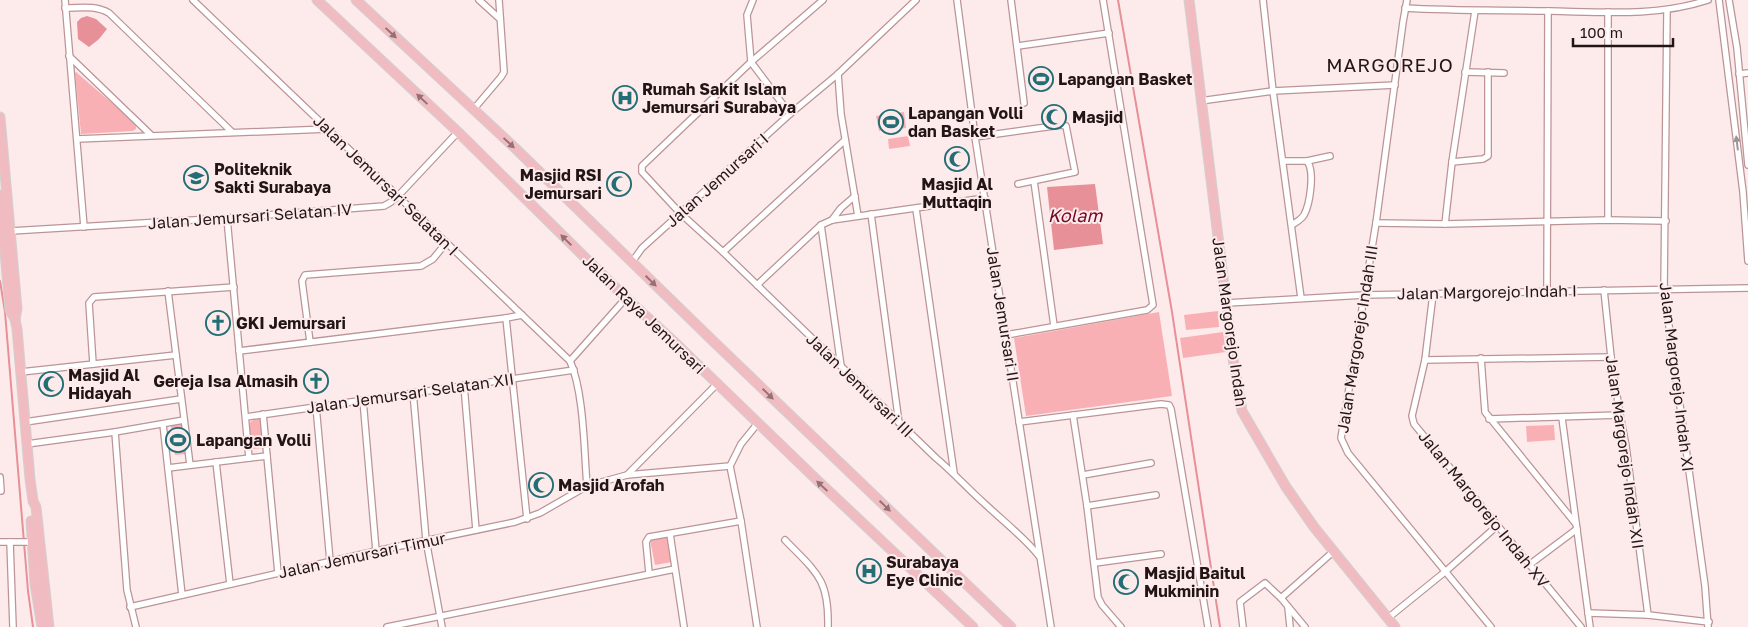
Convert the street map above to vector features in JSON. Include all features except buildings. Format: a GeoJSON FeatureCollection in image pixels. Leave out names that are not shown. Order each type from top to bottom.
{"type":"FeatureCollection","features":[{"type":"Feature","properties":{"kind":"main road","name":"Jalan Raya Jemursari"},"geometry":{"type":"LineString","coordinates":[[317,0],[458,132],[626,298],[973,627]]}},
{"type":"Feature","properties":{"kind":"main road","name":"Jalan Raya Jemursari"},"geometry":{"type":"LineString","coordinates":[[356,0],[632,262],[1001,624],[1011,627]]}},
{"type":"Feature","properties":{"kind":"main road","name":"Jalan Margorejo Indah"},"geometry":{"type":"LineString","coordinates":[[1189,0],[1233,359],[1242,411],[1289,492],[1314,527],[1396,627]]}},
{"type":"Feature","properties":{"kind":"main road"},"geometry":{"type":"LineString","coordinates":[[0,117],[3,208],[10,310],[15,319]]}},
{"type":"Feature","properties":{"kind":"main road"},"geometry":{"type":"LineString","coordinates":[[0,195],[10,231],[17,309],[15,319],[33,501],[36,507],[33,542],[36,591],[42,627]]}},
{"type":"Feature","properties":{"kind":"main road"},"geometry":{"type":"LineString","coordinates":[[33,542],[50,627]]}},
{"type":"Feature","properties":{"kind":"street"},"geometry":{"type":"LineString","coordinates":[[64,0],[84,228]]}},
{"type":"Feature","properties":{"kind":"street","name":"Jalan Jemursari Selatan I"},"geometry":{"type":"LineString","coordinates":[[193,0],[570,361],[575,372],[587,486]]}},
{"type":"Feature","properties":{"kind":"street"},"geometry":{"type":"LineString","coordinates":[[479,0],[500,19]]}},
{"type":"Feature","properties":{"kind":"street"},"geometry":{"type":"LineString","coordinates":[[474,110],[504,72],[499,0]]}},
{"type":"Feature","properties":{"kind":"street"},"geometry":{"type":"LineString","coordinates":[[753,0],[747,15],[751,62],[790,114]]}},
{"type":"Feature","properties":{"kind":"street"},"geometry":{"type":"LineString","coordinates":[[751,62],[823,0]]}},
{"type":"Feature","properties":{"kind":"street","name":"Jalan Jemursari I"},"geometry":{"type":"LineString","coordinates":[[632,262],[642,248],[790,114],[838,74],[916,0]]}},
{"type":"Feature","properties":{"kind":"street","name":"Jalan Jemursari II"},"geometry":{"type":"LineString","coordinates":[[958,0],[975,137],[1051,627]]}},
{"type":"Feature","properties":{"kind":"street"},"geometry":{"type":"LineString","coordinates":[[1011,0],[1024,103]]}},
{"type":"Feature","properties":{"kind":"street"},"geometry":{"type":"LineString","coordinates":[[1006,335],[1146,310],[1152,307],[1153,301],[1103,0]]}},
{"type":"Feature","properties":{"kind":"street"},"geometry":{"type":"LineString","coordinates":[[1262,0],[1301,298]]}},
{"type":"Feature","properties":{"kind":"street","name":"Jalan Margorejo Indah III"},"geometry":{"type":"LineString","coordinates":[[1407,0],[1376,223],[1340,432],[1342,444],[1348,453],[1491,627]]}},
{"type":"Feature","properties":{"kind":"street"},"geometry":{"type":"LineString","coordinates":[[1405,8],[1475,12],[1608,12],[1667,10],[1708,0]]}},
{"type":"Feature","properties":{"kind":"street"},"geometry":{"type":"LineString","coordinates":[[1719,0],[1742,192],[1748,261]]}},
{"type":"Feature","properties":{"kind":"street"},"geometry":{"type":"LineString","coordinates":[[1729,0],[1748,164]]}},
{"type":"Feature","properties":{"kind":"street"},"geometry":{"type":"LineString","coordinates":[[65,8],[93,7],[102,9],[232,132]]}},
{"type":"Feature","properties":{"kind":"street","name":"Jalan Margorejo Indah XI"},"geometry":{"type":"LineString","coordinates":[[1588,613],[1648,615],[1709,625],[1664,290],[1667,10]]}},
{"type":"Feature","properties":{"kind":"street"},"geometry":{"type":"LineString","coordinates":[[1548,11],[1546,221],[1548,291]]}},
{"type":"Feature","properties":{"kind":"street"},"geometry":{"type":"LineString","coordinates":[[1445,224],[1452,162],[1475,12]]}},
{"type":"Feature","properties":{"kind":"street"},"geometry":{"type":"LineString","coordinates":[[1608,12],[1608,220]]}},
{"type":"Feature","properties":{"kind":"street"},"geometry":{"type":"LineString","coordinates":[[1018,46],[1109,34]]}},
{"type":"Feature","properties":{"kind":"street"},"geometry":{"type":"LineString","coordinates":[[69,56],[151,135]]}},
{"type":"Feature","properties":{"kind":"street","name":"Jalan Jemursari III"},"geometry":{"type":"LineString","coordinates":[[751,62],[642,166],[643,174],[680,213],[723,252],[899,423],[1029,544],[1039,556]]}},
{"type":"Feature","properties":{"kind":"street"},"geometry":{"type":"LineString","coordinates":[[1465,72],[1504,73]]}},
{"type":"Feature","properties":{"kind":"street"},"geometry":{"type":"LineString","coordinates":[[1452,162],[1483,159],[1488,156],[1488,72]]}},
{"type":"Feature","properties":{"kind":"street"},"geometry":{"type":"LineString","coordinates":[[1739,74],[1748,73]]}},
{"type":"Feature","properties":{"kind":"street"},"geometry":{"type":"LineString","coordinates":[[838,74],[841,114],[858,216]]}},
{"type":"Feature","properties":{"kind":"street"},"geometry":{"type":"LineString","coordinates":[[1200,101],[1273,92],[1395,85]]}},
{"type":"Feature","properties":{"kind":"street"},"geometry":{"type":"LineString","coordinates":[[1730,88],[1740,86]]}},
{"type":"Feature","properties":{"kind":"street"},"geometry":{"type":"LineString","coordinates":[[975,137],[1064,125],[1067,130],[1074,172],[1018,184]]}},
{"type":"Feature","properties":{"kind":"street"},"geometry":{"type":"LineString","coordinates":[[77,139],[328,129]]}},
{"type":"Feature","properties":{"kind":"street","name":"Jalan Jemursari Selatan IV"},"geometry":{"type":"LineString","coordinates":[[10,231],[84,228],[378,207],[391,202],[398,196],[458,132]]}},
{"type":"Feature","properties":{"kind":"street"},"geometry":{"type":"LineString","coordinates":[[723,252],[845,140]]}},
{"type":"Feature","properties":{"kind":"street"},"geometry":{"type":"LineString","coordinates":[[1283,161],[1306,161],[1330,156]]}},
{"type":"Feature","properties":{"kind":"street"},"geometry":{"type":"LineString","coordinates":[[1292,225],[1300,220],[1304,214],[1309,196],[1311,186],[1310,167],[1306,161]]}},
{"type":"Feature","properties":{"kind":"street"},"geometry":{"type":"LineString","coordinates":[[1034,181],[1054,326]]}},
{"type":"Feature","properties":{"kind":"street"},"geometry":{"type":"LineString","coordinates":[[832,220],[841,208],[855,196]]}},
{"type":"Feature","properties":{"kind":"street"},"geometry":{"type":"LineString","coordinates":[[757,285],[821,225],[832,220],[985,198]]}},
{"type":"Feature","properties":{"kind":"street"},"geometry":{"type":"LineString","coordinates":[[916,209],[954,473]]}},
{"type":"Feature","properties":{"kind":"street"},"geometry":{"type":"LineString","coordinates":[[872,214],[899,423]]}},
{"type":"Feature","properties":{"kind":"street"},"geometry":{"type":"LineString","coordinates":[[227,218],[249,458]]}},
{"type":"Feature","properties":{"kind":"street"},"geometry":{"type":"LineString","coordinates":[[1376,223],[1445,224],[1608,220],[1666,222]]}},
{"type":"Feature","properties":{"kind":"street"},"geometry":{"type":"LineString","coordinates":[[821,225],[841,366]]}},
{"type":"Feature","properties":{"kind":"street"},"geometry":{"type":"LineString","coordinates":[[310,342],[302,280],[305,275],[421,266],[432,259],[446,243]]}},
{"type":"Feature","properties":{"kind":"street"},"geometry":{"type":"LineString","coordinates":[[93,364],[89,303],[91,298],[234,286]]}},
{"type":"Feature","properties":{"kind":"street","name":"Jalan Margorejo Indah I"},"geometry":{"type":"LineString","coordinates":[[1227,304],[1364,295],[1748,288]]}},
{"type":"Feature","properties":{"kind":"street","name":"Jalan Margorejo Indah XII"},"geometry":{"type":"LineString","coordinates":[[1604,290],[1611,357],[1626,446],[1648,615]]}},
{"type":"Feature","properties":{"kind":"street"},"geometry":{"type":"LineString","coordinates":[[168,291],[190,465]]}},
{"type":"Feature","properties":{"kind":"street","name":"Jalan Margorejo Indah XV"},"geometry":{"type":"LineString","coordinates":[[1433,294],[1425,360],[1412,416],[1414,424],[1581,627]]}},
{"type":"Feature","properties":{"kind":"street"},"geometry":{"type":"LineString","coordinates":[[570,361],[626,298]]}},
{"type":"Feature","properties":{"kind":"street"},"geometry":{"type":"LineString","coordinates":[[240,351],[522,315]]}},
{"type":"Feature","properties":{"kind":"street"},"geometry":{"type":"LineString","coordinates":[[506,318],[527,519]]}},
{"type":"Feature","properties":{"kind":"street"},"geometry":{"type":"LineString","coordinates":[[21,372],[176,354]]}},
{"type":"Feature","properties":{"kind":"street"},"geometry":{"type":"LineString","coordinates":[[1425,360],[1611,357]]}},
{"type":"Feature","properties":{"kind":"street"},"geometry":{"type":"LineString","coordinates":[[1481,358],[1484,409],[1489,419],[1576,527]]}},
{"type":"Feature","properties":{"kind":"street","name":"Jalan Jemursari Selatan XII"},"geometry":{"type":"LineString","coordinates":[[246,417],[512,378],[575,372]]}},
{"type":"Feature","properties":{"kind":"street"},"geometry":{"type":"LineString","coordinates":[[627,475],[717,384]]}},
{"type":"Feature","properties":{"kind":"street"},"geometry":{"type":"LineString","coordinates":[[464,385],[476,530]]}},
{"type":"Feature","properties":{"kind":"street"},"geometry":{"type":"LineString","coordinates":[[413,392],[426,540],[442,627]]}},
{"type":"Feature","properties":{"kind":"street"},"geometry":{"type":"LineString","coordinates":[[25,422],[181,400]]}},
{"type":"Feature","properties":{"kind":"street"},"geometry":{"type":"LineString","coordinates":[[363,400],[376,551]]}},
{"type":"Feature","properties":{"kind":"street"},"geometry":{"type":"LineString","coordinates":[[1019,422],[1169,405],[1208,627]]}},
{"type":"Feature","properties":{"kind":"street"},"geometry":{"type":"LineString","coordinates":[[316,406],[330,561]]}},
{"type":"Feature","properties":{"kind":"street"},"geometry":{"type":"LineString","coordinates":[[263,414],[278,573]]}},
{"type":"Feature","properties":{"kind":"street"},"geometry":{"type":"LineString","coordinates":[[1489,419],[1620,415]]}},
{"type":"Feature","properties":{"kind":"street"},"geometry":{"type":"LineString","coordinates":[[1073,416],[1083,475],[1098,597],[1102,605],[1121,627]]}},
{"type":"Feature","properties":{"kind":"street"},"geometry":{"type":"LineString","coordinates":[[1562,418],[1590,627]]}},
{"type":"Feature","properties":{"kind":"street"},"geometry":{"type":"LineString","coordinates":[[27,444],[184,420]]}},
{"type":"Feature","properties":{"kind":"street"},"geometry":{"type":"LineString","coordinates":[[757,627],[742,521],[730,466],[741,444],[758,423]]}},
{"type":"Feature","properties":{"kind":"street"},"geometry":{"type":"LineString","coordinates":[[163,424],[182,595]]}},
{"type":"Feature","properties":{"kind":"street"},"geometry":{"type":"LineString","coordinates":[[115,432],[127,590],[136,627]]}},
{"type":"Feature","properties":{"kind":"street"},"geometry":{"type":"LineString","coordinates":[[168,468],[267,456]]}},
{"type":"Feature","properties":{"kind":"street"},"geometry":{"type":"LineString","coordinates":[[216,462],[230,584]]}},
{"type":"Feature","properties":{"kind":"street"},"geometry":{"type":"LineString","coordinates":[[1083,475],[1151,463]]}},
{"type":"Feature","properties":{"kind":"street","name":"Jalan Jemursari Timur"},"geometry":{"type":"LineString","coordinates":[[130,607],[330,561],[527,519],[587,486],[627,475],[730,466]]}},
{"type":"Feature","properties":{"kind":"street"},"geometry":{"type":"LineString","coordinates":[[0,477],[1,491]]}},
{"type":"Feature","properties":{"kind":"street"},"geometry":{"type":"LineString","coordinates":[[1087,506],[1156,495]]}},
{"type":"Feature","properties":{"kind":"street"},"geometry":{"type":"LineString","coordinates":[[649,573],[647,538],[742,521]]}},
{"type":"Feature","properties":{"kind":"street"},"geometry":{"type":"LineString","coordinates":[[1388,618],[1497,526]]}},
{"type":"Feature","properties":{"kind":"street"},"geometry":{"type":"LineString","coordinates":[[1529,565],[1576,527]]}},
{"type":"Feature","properties":{"kind":"street"},"geometry":{"type":"LineString","coordinates":[[670,534],[684,627]]}},
{"type":"Feature","properties":{"kind":"street"},"geometry":{"type":"LineString","coordinates":[[785,540],[816,573],[823,584],[827,596],[828,627]]}},
{"type":"Feature","properties":{"kind":"street"},"geometry":{"type":"LineString","coordinates":[[0,542],[33,542]]}},
{"type":"Feature","properties":{"kind":"street"},"geometry":{"type":"LineString","coordinates":[[10,542],[13,627]]}},
{"type":"Feature","properties":{"kind":"street"},"geometry":{"type":"LineString","coordinates":[[1281,598],[1334,551]]}},
{"type":"Feature","properties":{"kind":"street"},"geometry":{"type":"LineString","coordinates":[[1095,563],[1162,554]]}},
{"type":"Feature","properties":{"kind":"street"},"geometry":{"type":"LineString","coordinates":[[387,627],[675,569]]}},
{"type":"Feature","properties":{"kind":"street"},"geometry":{"type":"LineString","coordinates":[[1244,627],[1240,602],[1265,583],[1281,598],[1305,627]]}},
{"type":"Feature","properties":{"kind":"street"},"geometry":{"type":"LineString","coordinates":[[1288,606],[1290,627]]}},
{"type":"Feature","properties":{"kind":"shaded area"},"geometry":{"type":"Polygon","coordinates":[[[76,72],[136,124],[136,129],[133,131],[81,134],[76,72]]]}},
{"type":"Feature","properties":{"kind":"shaded area","name":"Lapangan Basket"},"geometry":{"type":"Polygon","coordinates":[[[1052,72],[1054,84],[1030,85],[1030,74],[1052,72]]]}},
{"type":"Feature","properties":{"kind":"shaded area","name":"Lapangan Volli dan Basket"},"geometry":{"type":"Polygon","coordinates":[[[904,112],[906,128],[879,131],[876,116],[904,112]]]}},
{"type":"Feature","properties":{"kind":"shaded area","name":"Lapangan Volli dan Basket"},"geometry":{"type":"Polygon","coordinates":[[[908,136],[910,146],[889,149],[888,139],[908,136]]]}},
{"type":"Feature","properties":{"kind":"shaded area"},"geometry":{"type":"Polygon","coordinates":[[[1218,311],[1219,327],[1186,330],[1184,315],[1218,311]]]}},
{"type":"Feature","properties":{"kind":"shaded area"},"geometry":{"type":"Polygon","coordinates":[[[1159,312],[1172,396],[1026,416],[1014,338],[1159,312]]]}},
{"type":"Feature","properties":{"kind":"shaded area"},"geometry":{"type":"Polygon","coordinates":[[[1223,332],[1226,352],[1183,358],[1180,338],[1223,332]]]}},
{"type":"Feature","properties":{"kind":"shaded area"},"geometry":{"type":"Polygon","coordinates":[[[256,418],[262,418],[264,448],[252,449],[250,422],[256,418]]]}},
{"type":"Feature","properties":{"kind":"shaded area","name":"Lapangan Volli"},"geometry":{"type":"Polygon","coordinates":[[[182,424],[186,454],[175,455],[171,426],[182,424]]]}},
{"type":"Feature","properties":{"kind":"shaded area"},"geometry":{"type":"Polygon","coordinates":[[[1554,425],[1555,440],[1527,442],[1526,426],[1554,425]]]}},
{"type":"Feature","properties":{"kind":"shaded area"},"geometry":{"type":"Polygon","coordinates":[[[667,537],[672,562],[655,565],[650,540],[667,537]]]}},
{"type":"Feature","properties":{"kind":"water"},"geometry":{"type":"Polygon","coordinates":[[[87,16],[96,19],[107,29],[89,47],[78,39],[77,22],[87,16]]]}},
{"type":"Feature","properties":{"kind":"water","name":"Kolam"},"geometry":{"type":"Polygon","coordinates":[[[1095,184],[1103,244],[1054,250],[1047,187],[1095,184]]]}},
{"type":"Feature","properties":{"kind":"waterway"},"geometry":{"type":"LineString","coordinates":[[1118,0],[1172,312],[1220,627]]}},
{"type":"Feature","properties":{"kind":"waterway"},"geometry":{"type":"LineString","coordinates":[[0,281],[5,312],[28,591],[33,627]]}},
{"type":"Feature","properties":{"kind":"place","name":"Lapangan Basket"},"geometry":{"type":"Point","coordinates":[1041,79]}},
{"type":"Feature","properties":{"kind":"place","name":"Rumah Sakit Islam Jemursari Surabaya"},"geometry":{"type":"Point","coordinates":[625,98]}},
{"type":"Feature","properties":{"kind":"place","name":"Masjid"},"geometry":{"type":"Point","coordinates":[1054,117]}},
{"type":"Feature","properties":{"kind":"place","name":"Lapangan Volli dan Basket"},"geometry":{"type":"Point","coordinates":[891,122]}},
{"type":"Feature","properties":{"kind":"place","name":"Masjid Al Muttaqin"},"geometry":{"type":"Point","coordinates":[957,159]}},
{"type":"Feature","properties":{"kind":"place","name":"Politeknik Sakti Surabaya"},"geometry":{"type":"Point","coordinates":[196,178]}},
{"type":"Feature","properties":{"kind":"place","name":"Masjid RSI Jemursari"},"geometry":{"type":"Point","coordinates":[619,184]}},
{"type":"Feature","properties":{"kind":"place","name":"GKI Jemursari"},"geometry":{"type":"Point","coordinates":[218,323]}},
{"type":"Feature","properties":{"kind":"place","name":"Gereja Isa Almasih"},"geometry":{"type":"Point","coordinates":[316,381]}},
{"type":"Feature","properties":{"kind":"place","name":"Masjid Al Hidayah"},"geometry":{"type":"Point","coordinates":[51,384]}},
{"type":"Feature","properties":{"kind":"place","name":"Lapangan Volli"},"geometry":{"type":"Point","coordinates":[178,440]}},
{"type":"Feature","properties":{"kind":"place","name":"Masjid Arofah"},"geometry":{"type":"Point","coordinates":[541,485]}},
{"type":"Feature","properties":{"kind":"place","name":"Surabaya Eye Clinic"},"geometry":{"type":"Point","coordinates":[869,571]}},
{"type":"Feature","properties":{"kind":"place","name":"Masjid Baitul Mukminin"},"geometry":{"type":"Point","coordinates":[1126,582]}},
{"type":"Feature","properties":{"kind":"district","name":"MARGOREJO"},"geometry":{"type":"Point","coordinates":[1390,65]}}]}
